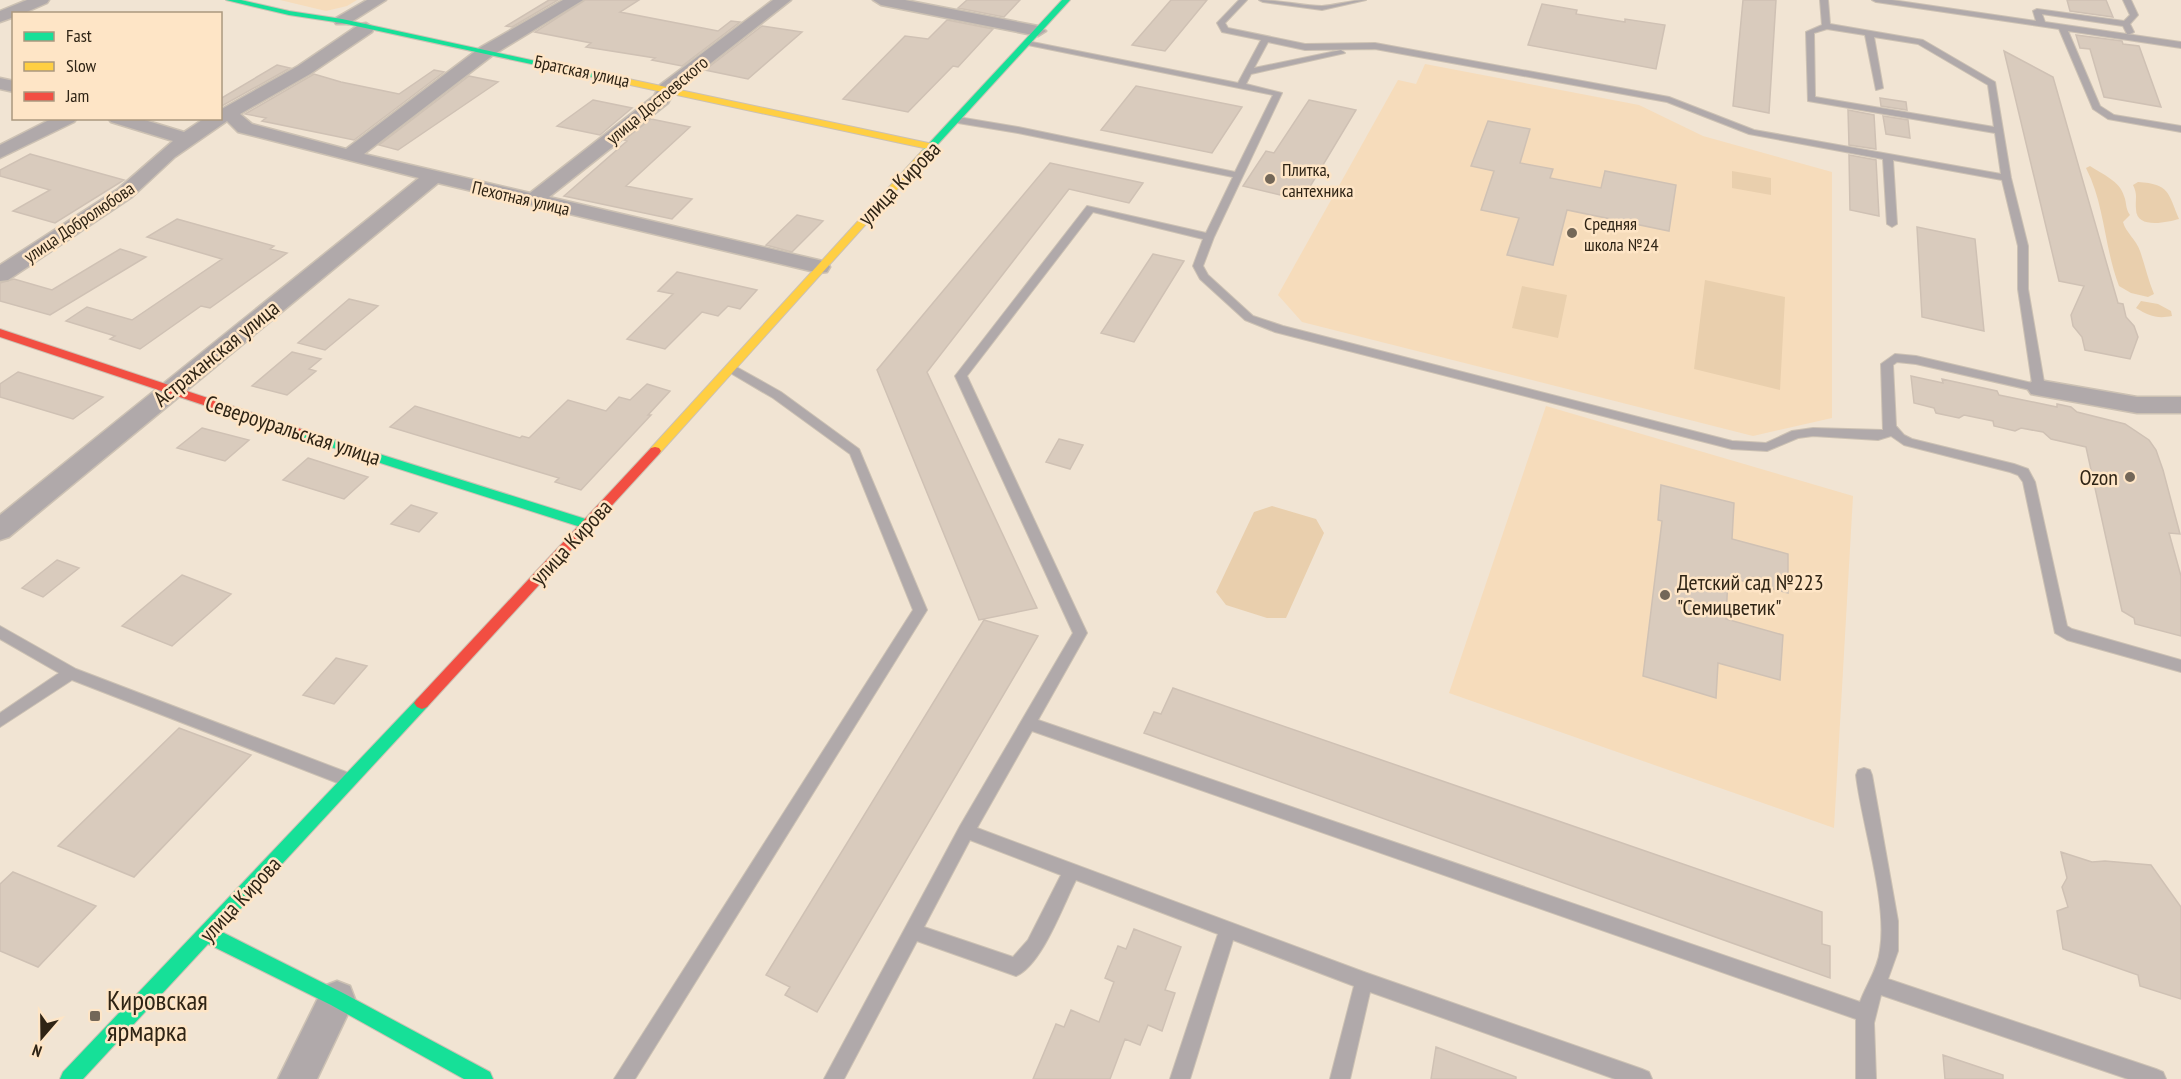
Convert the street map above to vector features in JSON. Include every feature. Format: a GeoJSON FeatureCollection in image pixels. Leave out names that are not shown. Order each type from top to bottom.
{"type":"FeatureCollection","features":[{"type":"Feature","properties":{"kind":"street"},"geometry":{"type":"LineString","coordinates":[[12,12],[42,0]]}},
{"type":"Feature","properties":{"kind":"street","name":"Братская улица"},"geometry":{"type":"LineString","coordinates":[[230,0],[487,51],[933,147]]}},
{"type":"Feature","properties":{"kind":"street"},"geometry":{"type":"LineString","coordinates":[[342,21],[378,0]]}},
{"type":"Feature","properties":{"kind":"street"},"geometry":{"type":"LineString","coordinates":[[350,156],[487,51],[575,0]]}},
{"type":"Feature","properties":{"kind":"street","name":"улица Достоевского"},"geometry":{"type":"LineString","coordinates":[[533,200],[662,99],[666,89],[783,0]]}},
{"type":"Feature","properties":{"kind":"street"},"geometry":{"type":"LineString","coordinates":[[881,0],[1038,31]]}},
{"type":"Feature","properties":{"kind":"street","name":"улица Кирова"},"geometry":{"type":"LineString","coordinates":[[70,1079],[350,781],[1066,0]]}},
{"type":"Feature","properties":{"kind":"street","name":"улица Добролюбова"},"geometry":{"type":"LineString","coordinates":[[222,119],[304,70],[366,28]]}},
{"type":"Feature","properties":{"kind":"street","name":"Пехотная улица"},"geometry":{"type":"LineString","coordinates":[[230,114],[245,128],[350,156],[819,267]]}},
{"type":"Feature","properties":{"kind":"street"},"geometry":{"type":"LineString","coordinates":[[0,152],[64,120]]}},
{"type":"Feature","properties":{"kind":"street"},"geometry":{"type":"LineString","coordinates":[[124,120],[187,139]]}},
{"type":"Feature","properties":{"kind":"street","name":"улица Добролюбова"},"geometry":{"type":"LineString","coordinates":[[0,275],[125,193],[187,139],[220,120]]}},
{"type":"Feature","properties":{"kind":"street","name":"Астраханская улица"},"geometry":{"type":"LineString","coordinates":[[0,530],[170,389],[433,177]]}},
{"type":"Feature","properties":{"kind":"street","name":"Североуральская улица"},"geometry":{"type":"LineString","coordinates":[[0,333],[587,524]]}},
{"type":"Feature","properties":{"kind":"street"},"geometry":{"type":"LineString","coordinates":[[2039,388],[2128,404],[2181,406]]}},
{"type":"Feature","properties":{"kind":"street"},"geometry":{"type":"LineString","coordinates":[[207,934],[337,999],[483,1079]]}},
{"type":"Feature","properties":{"kind":"street"},"geometry":{"type":"LineString","coordinates":[[297,1079],[337,999]]}},
{"type":"Feature","properties":{"kind":"lane"},"geometry":{"type":"LineString","coordinates":[[1243,0],[1221,23],[1225,30],[1305,47],[1375,46],[1669,100],[1752,132],[2006,178]]}},
{"type":"Feature","properties":{"kind":"lane"},"geometry":{"type":"LineString","coordinates":[[1263,0],[1322,8],[1362,0]]}},
{"type":"Feature","properties":{"kind":"lane"},"geometry":{"type":"LineString","coordinates":[[1824,0],[1826,26]]}},
{"type":"Feature","properties":{"kind":"lane"},"geometry":{"type":"LineString","coordinates":[[1876,0],[2181,45]]}},
{"type":"Feature","properties":{"kind":"lane"},"geometry":{"type":"LineString","coordinates":[[1952,0],[1978,14]]}},
{"type":"Feature","properties":{"kind":"lane"},"geometry":{"type":"LineString","coordinates":[[2030,0],[2041,24]]}},
{"type":"Feature","properties":{"kind":"lane"},"geometry":{"type":"LineString","coordinates":[[2126,24],[2134,15],[2127,0]]}},
{"type":"Feature","properties":{"kind":"lane"},"geometry":{"type":"LineString","coordinates":[[2037,11],[2126,24]]}},
{"type":"Feature","properties":{"kind":"lane"},"geometry":{"type":"LineString","coordinates":[[2126,24],[2133,38]]}},
{"type":"Feature","properties":{"kind":"lane"},"geometry":{"type":"LineString","coordinates":[[1027,44],[1278,93],[1209,237],[1198,266],[1204,278],[1249,318],[1279,329],[1732,445],[1767,447],[1796,434],[1813,432],[1878,436],[1888,433],[1890,427],[1887,364],[1895,358],[1916,360],[2039,388],[2023,289],[2023,246],[2006,178],[2000,131],[1992,84],[1920,42],[1826,26],[1810,32],[1811,99],[2000,131]]}},
{"type":"Feature","properties":{"kind":"lane"},"geometry":{"type":"LineString","coordinates":[[2062,27],[2096,107],[2101,112],[2111,117],[2181,129]]}},
{"type":"Feature","properties":{"kind":"lane"},"geometry":{"type":"LineString","coordinates":[[1869,33],[1878,88]]}},
{"type":"Feature","properties":{"kind":"lane"},"geometry":{"type":"LineString","coordinates":[[1241,86],[1265,40]]}},
{"type":"Feature","properties":{"kind":"lane"},"geometry":{"type":"LineString","coordinates":[[1250,72],[1375,46]]}},
{"type":"Feature","properties":{"kind":"lane"},"geometry":{"type":"LineString","coordinates":[[958,120],[1238,175]]}},
{"type":"Feature","properties":{"kind":"lane"},"geometry":{"type":"LineString","coordinates":[[1888,157],[1892,224]]}},
{"type":"Feature","properties":{"kind":"lane"},"geometry":{"type":"LineString","coordinates":[[834,1079],[966,831],[1080,633],[961,376],[1091,208],[1209,237]]}},
{"type":"Feature","properties":{"kind":"lane"},"geometry":{"type":"LineString","coordinates":[[624,1079],[920,610],[855,452],[777,395],[731,368]]}},
{"type":"Feature","properties":{"kind":"lane"},"geometry":{"type":"LineString","coordinates":[[1890,427],[1900,438],[1908,442],[2023,472],[2029,482],[2060,629],[2067,634],[2181,666]]}},
{"type":"Feature","properties":{"kind":"lane"},"geometry":{"type":"LineString","coordinates":[[0,632],[71,673],[350,781]]}},
{"type":"Feature","properties":{"kind":"lane"},"geometry":{"type":"LineString","coordinates":[[0,721],[71,673]]}},
{"type":"Feature","properties":{"kind":"lane"},"geometry":{"type":"LineString","coordinates":[[1028,723],[1867,1014]]}},
{"type":"Feature","properties":{"kind":"lane"},"geometry":{"type":"LineString","coordinates":[[1864,775],[1866,804],[1886,895],[1890,942],[1887,964],[1868,1006],[1865,1044],[1866,1079]]}},
{"type":"Feature","properties":{"kind":"lane"},"geometry":{"type":"LineString","coordinates":[[966,831],[1364,981],[1642,1079]]}},
{"type":"Feature","properties":{"kind":"lane"},"geometry":{"type":"LineString","coordinates":[[912,931],[1016,967],[1034,946],[1072,870]]}},
{"type":"Feature","properties":{"kind":"lane"},"geometry":{"type":"LineString","coordinates":[[1180,1079],[1228,929]]}},
{"type":"Feature","properties":{"kind":"lane"},"geometry":{"type":"LineString","coordinates":[[1340,1079],[1364,981]]}},
{"type":"Feature","properties":{"kind":"lane"},"geometry":{"type":"LineString","coordinates":[[1878,986],[2156,1079]]}},
{"type":"Feature","properties":{"kind":"shaded area"},"geometry":{"type":"Polygon","coordinates":[[[280,0],[357,0],[347,6],[326,11],[280,0]]]}},
{"type":"Feature","properties":{"kind":"shaded area","name":"Средняя школа №24"},"geometry":{"type":"Polygon","coordinates":[[[1425,64],[1639,105],[1703,136],[1832,172],[1832,418],[1753,436],[1302,322],[1278,295],[1398,80],[1416,84],[1425,64]]]}},
{"type":"Feature","properties":{"kind":"shaded area"},"geometry":{"type":"Polygon","coordinates":[[[2090,166],[2110,178],[2122,191],[2130,215],[2123,222],[2138,247],[2154,294],[2148,297],[2131,293],[2119,286],[2101,211],[2086,168],[2090,166]]]}},
{"type":"Feature","properties":{"kind":"shaded area"},"geometry":{"type":"Polygon","coordinates":[[[1732,171],[1771,178],[1771,195],[1732,188],[1732,171]]]}},
{"type":"Feature","properties":{"kind":"shaded area"},"geometry":{"type":"Polygon","coordinates":[[[2138,182],[2162,188],[2170,196],[2179,219],[2153,223],[2141,220],[2137,216],[2136,194],[2133,185],[2138,182]]]}},
{"type":"Feature","properties":{"kind":"shaded area"},"geometry":{"type":"Polygon","coordinates":[[[1705,280],[1785,297],[1780,390],[1694,369],[1705,280]]]}},
{"type":"Feature","properties":{"kind":"shaded area"},"geometry":{"type":"Polygon","coordinates":[[[1522,286],[1567,295],[1558,338],[1512,328],[1522,286]]]}},
{"type":"Feature","properties":{"kind":"shaded area"},"geometry":{"type":"Polygon","coordinates":[[[2141,301],[2158,304],[2171,311],[2172,316],[2157,317],[2145,313],[2136,308],[2141,301]]]}},
{"type":"Feature","properties":{"kind":"shaded area","name":"Детский сад №223 \"Семицветик\""},"geometry":{"type":"Polygon","coordinates":[[[1546,406],[1853,496],[1834,828],[1449,693],[1546,406]]]}},
{"type":"Feature","properties":{"kind":"shaded area"},"geometry":{"type":"Polygon","coordinates":[[[1272,506],[1316,519],[1324,533],[1286,618],[1267,618],[1226,605],[1216,592],[1254,512],[1272,506]]]}},
{"type":"Feature","properties":{"kind":"building"},"geometry":{"type":"Polygon","coordinates":[[[549,0],[558,0],[512,27],[506,26],[549,0]]]}},
{"type":"Feature","properties":{"kind":"building"},"geometry":{"type":"Polygon","coordinates":[[[585,0],[639,0],[620,12],[718,31],[731,21],[740,22],[682,66],[652,60],[655,58],[586,47],[591,43],[535,32],[585,0]]]}},
{"type":"Feature","properties":{"kind":"building"},"geometry":{"type":"Polygon","coordinates":[[[967,0],[1020,0],[1004,17],[958,8],[967,0]]]}},
{"type":"Feature","properties":{"kind":"building"},"geometry":{"type":"Polygon","coordinates":[[[1171,0],[1207,0],[1165,51],[1132,45],[1171,0]]]}},
{"type":"Feature","properties":{"kind":"building"},"geometry":{"type":"Polygon","coordinates":[[[1743,0],[1776,0],[1769,113],[1733,106],[1743,0]]]}},
{"type":"Feature","properties":{"kind":"building"},"geometry":{"type":"Polygon","coordinates":[[[2067,0],[2106,0],[2113,17],[2070,11],[2067,0]]]}},
{"type":"Feature","properties":{"kind":"building"},"geometry":{"type":"Polygon","coordinates":[[[1542,4],[1577,10],[1576,14],[1625,22],[1625,19],[1665,25],[1656,69],[1528,45],[1542,4]]]}},
{"type":"Feature","properties":{"kind":"building"},"geometry":{"type":"Polygon","coordinates":[[[947,20],[993,29],[958,67],[953,66],[908,112],[843,99],[905,36],[928,39],[947,20]]]}},
{"type":"Feature","properties":{"kind":"building"},"geometry":{"type":"Polygon","coordinates":[[[762,26],[802,32],[748,79],[705,70],[762,26]]]}},
{"type":"Feature","properties":{"kind":"building"},"geometry":{"type":"Polygon","coordinates":[[[2076,35],[2122,41],[2123,44],[2139,46],[2161,107],[2104,97],[2090,49],[2080,48],[2076,35]]]}},
{"type":"Feature","properties":{"kind":"building"},"geometry":{"type":"Polygon","coordinates":[[[2004,51],[2053,77],[2118,303],[2123,304],[2126,317],[2134,326],[2138,337],[2130,359],[2085,350],[2082,337],[2073,326],[2071,315],[2084,286],[2059,281],[2004,51]]]}},
{"type":"Feature","properties":{"kind":"building"},"geometry":{"type":"Polygon","coordinates":[[[277,65],[290,68],[222,106],[222,98],[277,65]]]}},
{"type":"Feature","properties":{"kind":"building"},"geometry":{"type":"Polygon","coordinates":[[[434,70],[444,72],[354,140],[262,121],[266,118],[245,114],[314,74],[399,94],[434,70]]]}},
{"type":"Feature","properties":{"kind":"building"},"geometry":{"type":"Polygon","coordinates":[[[469,76],[498,82],[398,150],[379,145],[469,76]]]}},
{"type":"Feature","properties":{"kind":"building"},"geometry":{"type":"Polygon","coordinates":[[[1136,86],[1242,107],[1212,153],[1101,130],[1136,86]]]}},
{"type":"Feature","properties":{"kind":"building"},"geometry":{"type":"Polygon","coordinates":[[[1880,98],[1906,102],[1907,110],[1881,106],[1880,98]]]}},
{"type":"Feature","properties":{"kind":"building"},"geometry":{"type":"Polygon","coordinates":[[[593,100],[632,108],[600,135],[557,126],[593,100]]]}},
{"type":"Feature","properties":{"kind":"building"},"geometry":{"type":"Polygon","coordinates":[[[1309,100],[1356,110],[1305,195],[1283,190],[1280,195],[1243,186],[1266,151],[1274,153],[1309,100]]]}},
{"type":"Feature","properties":{"kind":"building"},"geometry":{"type":"Polygon","coordinates":[[[1848,110],[1874,115],[1876,149],[1849,145],[1848,110]]]}},
{"type":"Feature","properties":{"kind":"building"},"geometry":{"type":"Polygon","coordinates":[[[1883,116],[1908,120],[1910,138],[1886,134],[1883,116]]]}},
{"type":"Feature","properties":{"kind":"building"},"geometry":{"type":"Polygon","coordinates":[[[651,119],[690,127],[626,186],[692,199],[672,219],[564,196],[627,141],[624,140],[651,119]]]}},
{"type":"Feature","properties":{"kind":"building"},"geometry":{"type":"Polygon","coordinates":[[[1488,121],[1530,129],[1520,163],[1553,169],[1550,178],[1601,188],[1605,171],[1676,185],[1669,231],[1567,210],[1553,265],[1507,255],[1519,218],[1481,210],[1494,171],[1471,166],[1488,121]]]}},
{"type":"Feature","properties":{"kind":"building"},"geometry":{"type":"Polygon","coordinates":[[[30,154],[124,180],[55,223],[13,211],[50,190],[0,176],[0,170],[30,154]]]}},
{"type":"Feature","properties":{"kind":"building"},"geometry":{"type":"Polygon","coordinates":[[[1849,155],[1876,160],[1879,216],[1850,210],[1849,155]]]}},
{"type":"Feature","properties":{"kind":"building"},"geometry":{"type":"Polygon","coordinates":[[[1050,163],[1143,183],[1129,203],[1069,189],[927,372],[1037,608],[979,620],[877,370],[1050,163]]]}},
{"type":"Feature","properties":{"kind":"building"},"geometry":{"type":"Polygon","coordinates":[[[797,215],[823,221],[792,252],[766,245],[797,215]]]}},
{"type":"Feature","properties":{"kind":"building"},"geometry":{"type":"Polygon","coordinates":[[[177,219],[274,246],[270,249],[287,253],[210,308],[201,306],[140,349],[110,339],[115,336],[66,321],[87,307],[132,320],[222,259],[147,237],[177,219]]]}},
{"type":"Feature","properties":{"kind":"building"},"geometry":{"type":"Polygon","coordinates":[[[1917,227],[1975,239],[1984,331],[1922,317],[1917,227]]]}},
{"type":"Feature","properties":{"kind":"building"},"geometry":{"type":"Polygon","coordinates":[[[120,249],[146,257],[50,315],[0,301],[0,283],[14,279],[52,290],[120,249]]]}},
{"type":"Feature","properties":{"kind":"building"},"geometry":{"type":"Polygon","coordinates":[[[1153,254],[1184,261],[1134,342],[1101,333],[1153,254]]]}},
{"type":"Feature","properties":{"kind":"building"},"geometry":{"type":"Polygon","coordinates":[[[677,272],[757,290],[740,309],[728,306],[718,316],[702,312],[665,349],[627,339],[673,294],[658,291],[677,272]]]}},
{"type":"Feature","properties":{"kind":"building"},"geometry":{"type":"Polygon","coordinates":[[[349,299],[378,306],[325,350],[298,343],[349,299]]]}},
{"type":"Feature","properties":{"kind":"building"},"geometry":{"type":"Polygon","coordinates":[[[292,352],[321,359],[309,369],[316,371],[287,395],[252,386],[292,352]]]}},
{"type":"Feature","properties":{"kind":"building"},"geometry":{"type":"Polygon","coordinates":[[[18,372],[103,397],[73,419],[0,397],[0,384],[18,372]]]}},
{"type":"Feature","properties":{"kind":"building"},"geometry":{"type":"Polygon","coordinates":[[[1911,376],[1943,383],[1942,379],[1997,391],[1999,395],[2057,407],[2057,404],[2071,407],[2077,412],[2125,424],[2149,440],[2156,450],[2163,470],[2180,534],[2169,533],[2181,576],[2181,636],[2135,624],[2134,618],[2122,611],[2086,447],[2051,439],[2043,432],[2021,428],[2015,431],[1994,426],[1993,421],[1964,415],[1959,418],[1936,413],[1934,408],[1914,403],[1911,376]]]}},
{"type":"Feature","properties":{"kind":"building"},"geometry":{"type":"Polygon","coordinates":[[[647,384],[670,391],[648,415],[651,415],[581,490],[555,482],[559,478],[390,427],[415,406],[520,438],[522,436],[529,438],[568,400],[606,411],[619,397],[630,400],[647,384]]]}},
{"type":"Feature","properties":{"kind":"building"},"geometry":{"type":"Polygon","coordinates":[[[202,428],[249,440],[225,461],[177,448],[202,428]]]}},
{"type":"Feature","properties":{"kind":"building"},"geometry":{"type":"Polygon","coordinates":[[[1059,439],[1083,445],[1070,469],[1046,462],[1059,439]]]}},
{"type":"Feature","properties":{"kind":"building"},"geometry":{"type":"Polygon","coordinates":[[[308,458],[368,477],[344,499],[283,480],[308,458]]]}},
{"type":"Feature","properties":{"kind":"building"},"geometry":{"type":"Polygon","coordinates":[[[1661,485],[1734,503],[1732,539],[1788,554],[1788,593],[1728,577],[1726,619],[1783,635],[1780,680],[1718,663],[1716,698],[1643,676],[1662,521],[1658,520],[1661,485]]]}},
{"type":"Feature","properties":{"kind":"building"},"geometry":{"type":"Polygon","coordinates":[[[411,505],[437,513],[419,532],[391,524],[411,505]]]}},
{"type":"Feature","properties":{"kind":"building"},"geometry":{"type":"Polygon","coordinates":[[[57,560],[79,568],[43,597],[22,588],[57,560]]]}},
{"type":"Feature","properties":{"kind":"building"},"geometry":{"type":"Polygon","coordinates":[[[182,575],[231,594],[172,646],[122,626],[182,575]]]}},
{"type":"Feature","properties":{"kind":"building"},"geometry":{"type":"Polygon","coordinates":[[[984,620],[1038,636],[817,1012],[785,995],[790,987],[766,975],[984,620]]]}},
{"type":"Feature","properties":{"kind":"building"},"geometry":{"type":"Polygon","coordinates":[[[336,658],[367,666],[334,704],[303,695],[336,658]]]}},
{"type":"Feature","properties":{"kind":"building"},"geometry":{"type":"Polygon","coordinates":[[[1173,688],[1822,912],[1822,944],[1830,946],[1830,978],[1144,733],[1154,712],[1161,714],[1173,688]]]}},
{"type":"Feature","properties":{"kind":"building"},"geometry":{"type":"Polygon","coordinates":[[[179,728],[251,755],[134,877],[58,846],[179,728]]]}},
{"type":"Feature","properties":{"kind":"building"},"geometry":{"type":"Polygon","coordinates":[[[2061,852],[2092,862],[2151,865],[2181,907],[2181,999],[2140,986],[2138,975],[2063,949],[2057,911],[2068,907],[2062,887],[2067,878],[2061,852]]]}},
{"type":"Feature","properties":{"kind":"building"},"geometry":{"type":"Polygon","coordinates":[[[13,872],[96,906],[38,967],[0,951],[0,884],[13,872]]]}},
{"type":"Feature","properties":{"kind":"building"},"geometry":{"type":"Polygon","coordinates":[[[1134,929],[1181,947],[1165,990],[1175,993],[1162,1031],[1148,1025],[1140,1045],[1125,1039],[1110,1079],[1033,1079],[1056,1024],[1064,1027],[1071,1010],[1099,1022],[1114,982],[1105,978],[1118,946],[1126,949],[1134,929]]]}},
{"type":"Feature","properties":{"kind":"building"},"geometry":{"type":"Polygon","coordinates":[[[1436,1047],[1516,1077],[1516,1079],[1431,1079],[1436,1047]]]}},
{"type":"Feature","properties":{"kind":"building"},"geometry":{"type":"Polygon","coordinates":[[[1943,1055],[2003,1075],[2003,1079],[1945,1079],[1943,1055]]]}},
{"type":"Feature","properties":{"kind":"traffic: fast"},"geometry":{"type":"LineString","coordinates":[[230,0],[289,13],[342,21],[610,78]]}},
{"type":"Feature","properties":{"kind":"traffic: fast"},"geometry":{"type":"LineString","coordinates":[[925,153],[1066,0]]}},
{"type":"Feature","properties":{"kind":"traffic: fast"},"geometry":{"type":"LineString","coordinates":[[300,433],[587,524]]}},
{"type":"Feature","properties":{"kind":"traffic: fast"},"geometry":{"type":"LineString","coordinates":[[70,1079],[422,703]]}},
{"type":"Feature","properties":{"kind":"traffic: fast"},"geometry":{"type":"LineString","coordinates":[[207,934],[337,999],[483,1079]]}},
{"type":"Feature","properties":{"kind":"traffic: slow"},"geometry":{"type":"LineString","coordinates":[[610,78],[933,147]]}},
{"type":"Feature","properties":{"kind":"traffic: slow"},"geometry":{"type":"LineString","coordinates":[[655,451],[925,153]]}},
{"type":"Feature","properties":{"kind":"traffic: jam"},"geometry":{"type":"LineString","coordinates":[[0,333],[300,433]]}},
{"type":"Feature","properties":{"kind":"traffic: jam"},"geometry":{"type":"LineString","coordinates":[[422,703],[655,451]]}},
{"type":"Feature","properties":{"kind":"place","name":"Плитка, сантехника"},"geometry":{"type":"Point","coordinates":[1270,179]}},
{"type":"Feature","properties":{"kind":"place","name":"Средняя школа №24"},"geometry":{"type":"Point","coordinates":[1572,233]}},
{"type":"Feature","properties":{"kind":"place","name":"Ozon"},"geometry":{"type":"Point","coordinates":[2130,477]}},
{"type":"Feature","properties":{"kind":"place","name":"Детский сад №223 \"Семицветик\""},"geometry":{"type":"Point","coordinates":[1665,595]}},
{"type":"Feature","properties":{"kind":"place","name":"Кировская ярмарка"},"geometry":{"type":"Point","coordinates":[95,1016]}}]}
